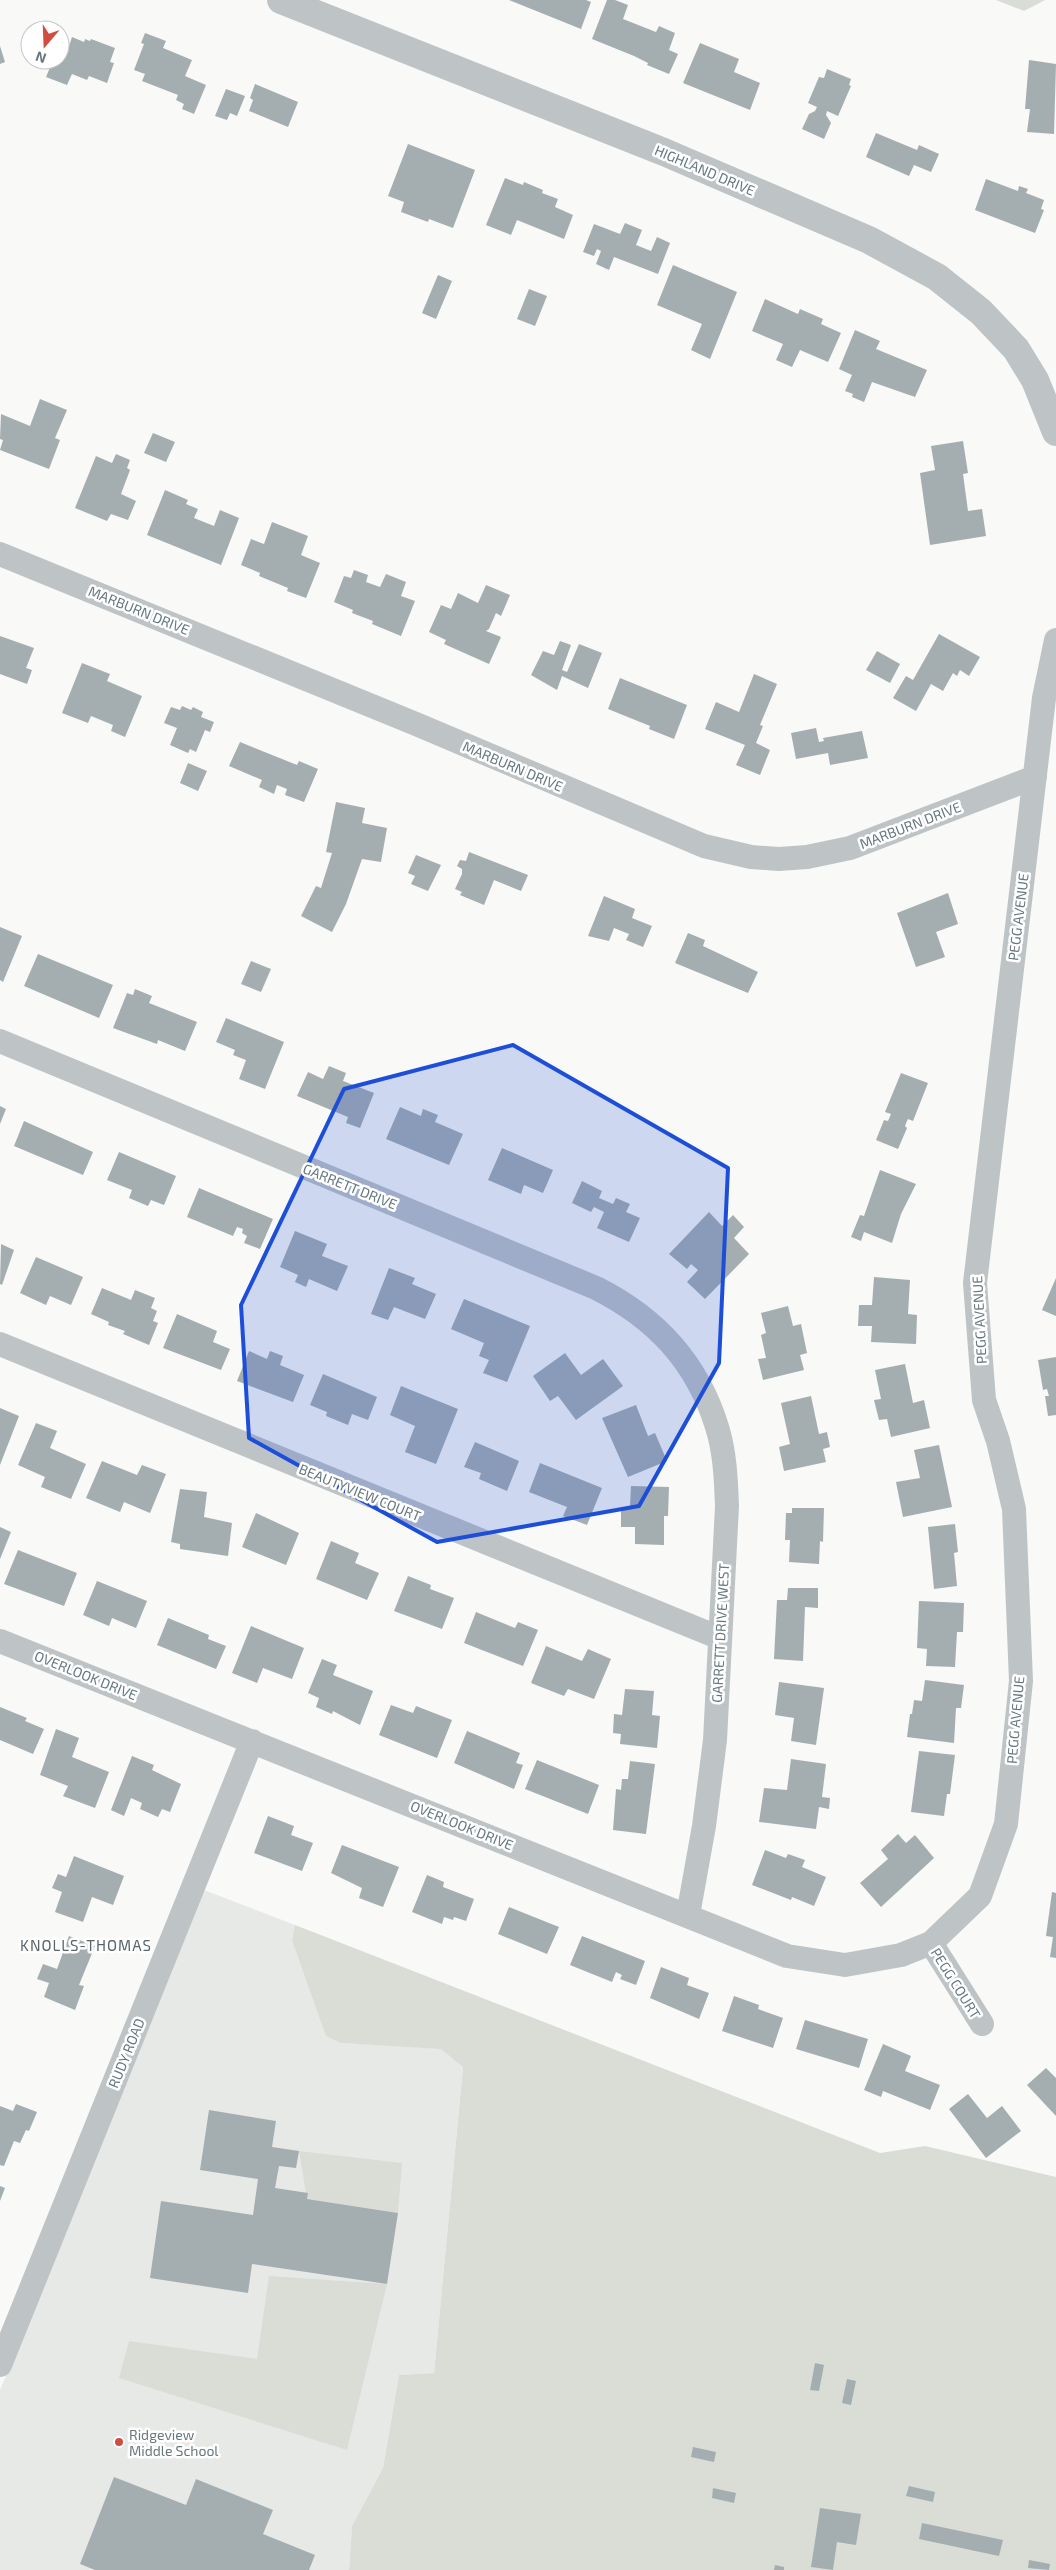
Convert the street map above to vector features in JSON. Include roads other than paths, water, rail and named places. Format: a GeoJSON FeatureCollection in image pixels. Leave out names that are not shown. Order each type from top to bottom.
{"type":"FeatureCollection","features":[{"type":"Feature","properties":{"kind":"street","name":"HIGHLAND DRIVE"},"geometry":{"type":"LineString","coordinates":[[281,0],[664,152],[869,240],[937,277],[981,312],[1016,349],[1053,413]]}},
{"type":"Feature","properties":{"kind":"street","name":"MARBURN DRIVE"},"geometry":{"type":"LineString","coordinates":[[0,554],[416,724],[696,842],[751,857],[779,859],[807,857],[850,848],[1035,776]]}},
{"type":"Feature","properties":{"kind":"street","name":"PEGG AVENUE"},"geometry":{"type":"LineString","coordinates":[[931,1943],[980,1896],[1006,1824],[1021,1681],[1014,1509],[998,1441],[984,1400],[975,1283],[1044,698],[1056,640]]}},
{"type":"Feature","properties":{"kind":"street","name":"GARRETT DRIVE"},"geometry":{"type":"LineString","coordinates":[[0,1040],[596,1288],[644,1317],[667,1337],[682,1358]]}},
{"type":"Feature","properties":{"kind":"street","name":"BEAUTYVIEW COURT"},"geometry":{"type":"LineString","coordinates":[[0,1344],[720,1638]]}},
{"type":"Feature","properties":{"kind":"street","name":"GARRETT DRIVE WEST"},"geometry":{"type":"LineString","coordinates":[[682,1358],[706,1396],[718,1428],[725,1468],[727,1506],[715,1740],[704,1826],[688,1915]]}},
{"type":"Feature","properties":{"kind":"street","name":"OVERLOOK DRIVE"},"geometry":{"type":"LineString","coordinates":[[0,1640],[788,1956],[844,1964],[901,1955],[931,1943]]}},
{"type":"Feature","properties":{"kind":"street","name":"RUDY ROAD"},"geometry":{"type":"LineString","coordinates":[[0,2365],[252,1741]]}},
{"type":"Feature","properties":{"kind":"street","name":"PEGG COURT"},"geometry":{"type":"LineString","coordinates":[[931,1943],[982,2024]]}},
{"type":"Feature","properties":{"kind":"place","name":"Ridgeview Middle School"},"geometry":{"type":"Point","coordinates":[119,2442]}},
{"type":"Feature","properties":{"kind":"district","name":"KNOLLS-THOMAS"},"geometry":{"type":"Point","coordinates":[86,1945]}}]}
